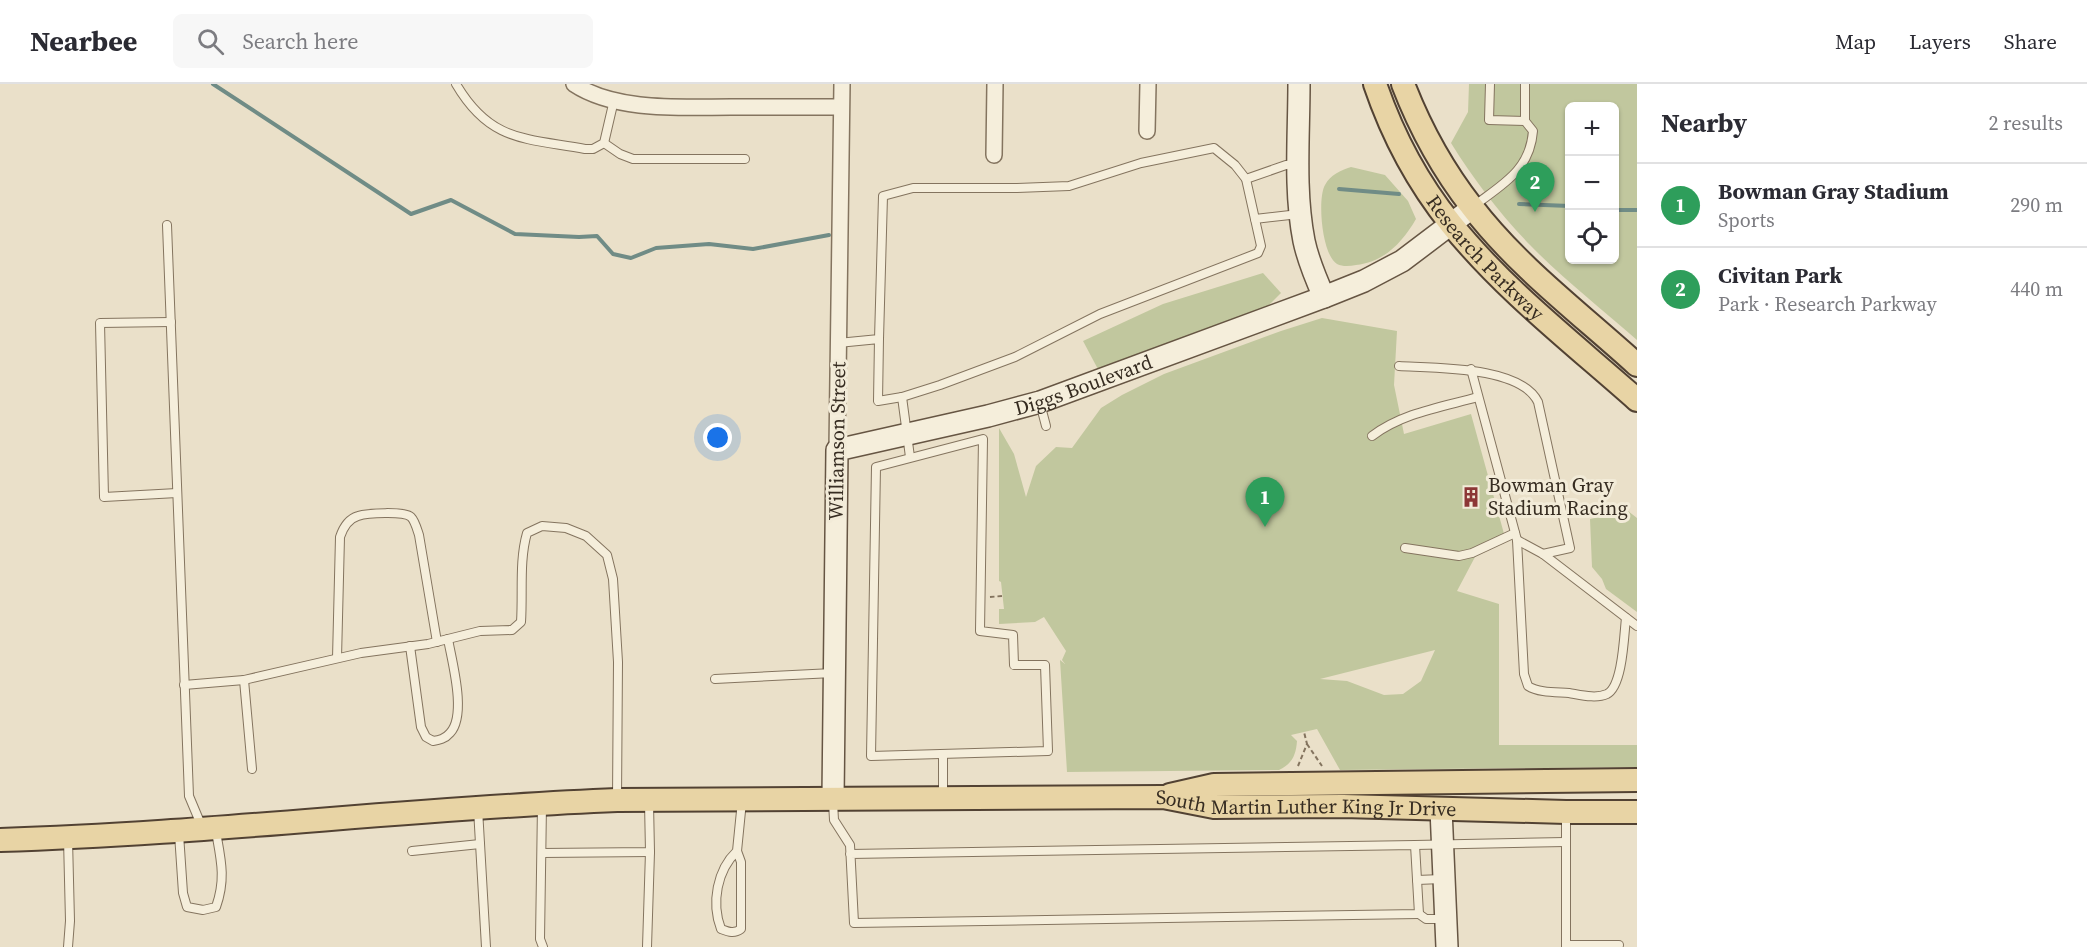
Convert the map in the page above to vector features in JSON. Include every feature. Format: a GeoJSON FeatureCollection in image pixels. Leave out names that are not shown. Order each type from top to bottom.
{"type":"FeatureCollection","features":[{"type":"Feature","properties":{"kind":"main road","name":"Research Parkway"},"geometry":{"type":"LineString","coordinates":[[1375,84],[1393,129],[1410,162],[1451,224],[1501,279],[1637,400]]}},
{"type":"Feature","properties":{"kind":"main road","name":"Research Parkway"},"geometry":{"type":"LineString","coordinates":[[1403,84],[1433,149],[1472,208],[1519,260],[1637,365]]}},
{"type":"Feature","properties":{"kind":"main road","name":"South Martin Luther King Jr Drive"},"geometry":{"type":"LineString","coordinates":[[1163,797],[1214,785],[1637,780]]}},
{"type":"Feature","properties":{"kind":"main road"},"geometry":{"type":"LineString","coordinates":[[1441,809],[1442,803],[1450,796],[1470,795],[1555,781]]}},
{"type":"Feature","properties":{"kind":"main road"},"geometry":{"type":"LineString","coordinates":[[0,840],[68,838],[315,822],[542,803],[617,800],[1163,797]]}},
{"type":"Feature","properties":{"kind":"main road","name":"South Martin Luther King Jr Drive"},"geometry":{"type":"LineString","coordinates":[[1163,797],[1214,807],[1343,806],[1637,812]]}},
{"type":"Feature","properties":{"kind":"street"},"geometry":{"type":"LineString","coordinates":[[574,84],[600,96],[646,104],[693,107],[842,107]]}},
{"type":"Feature","properties":{"kind":"street","name":"Williamson Street"},"geometry":{"type":"LineString","coordinates":[[833,798],[842,84]]}},
{"type":"Feature","properties":{"kind":"street"},"geometry":{"type":"LineString","coordinates":[[994,155],[995,84]]}},
{"type":"Feature","properties":{"kind":"street"},"geometry":{"type":"LineString","coordinates":[[1147,131],[1148,84]]}},
{"type":"Feature","properties":{"kind":"street"},"geometry":{"type":"LineString","coordinates":[[1299,84],[1300,214],[1308,257],[1324,297]]}},
{"type":"Feature","properties":{"kind":"street","name":"Diggs Boulevard"},"geometry":{"type":"LineString","coordinates":[[837,450],[1040,402],[1324,297],[1364,281],[1402,261],[1472,208]]}},
{"type":"Feature","properties":{"kind":"street"},"geometry":{"type":"LineString","coordinates":[[1441,809],[1447,947]]}},
{"type":"Feature","properties":{"kind":"lane"},"geometry":{"type":"LineString","coordinates":[[456,84],[468,104],[495,129],[518,136],[585,149],[592,149],[604,143],[615,100]]}},
{"type":"Feature","properties":{"kind":"lane"},"geometry":{"type":"LineString","coordinates":[[1490,84],[1489,120],[1525,121]]}},
{"type":"Feature","properties":{"kind":"lane"},"geometry":{"type":"LineString","coordinates":[[1472,208],[1516,173],[1529,154],[1533,131],[1525,121],[1525,84]]}},
{"type":"Feature","properties":{"kind":"lane"},"geometry":{"type":"LineString","coordinates":[[604,143],[620,154],[633,159],[745,159]]}},
{"type":"Feature","properties":{"kind":"lane"},"geometry":{"type":"LineString","coordinates":[[1214,148],[1235,165],[1246,179],[1261,246],[1258,253],[1100,314],[1015,357],[902,397],[878,401],[883,196],[913,188],[1069,186],[1141,163],[1214,148]]}},
{"type":"Feature","properties":{"kind":"lane"},"geometry":{"type":"LineString","coordinates":[[1246,179],[1286,165],[1298,164]]}},
{"type":"Feature","properties":{"kind":"lane"},"geometry":{"type":"LineString","coordinates":[[1255,219],[1300,214]]}},
{"type":"Feature","properties":{"kind":"lane"},"geometry":{"type":"LineString","coordinates":[[167,225],[189,796],[209,828],[223,869],[222,891],[216,907],[203,910],[187,907],[183,893],[179,830]]}},
{"type":"Feature","properties":{"kind":"lane"},"geometry":{"type":"LineString","coordinates":[[171,322],[100,323],[104,497],[177,493]]}},
{"type":"Feature","properties":{"kind":"lane"},"geometry":{"type":"LineString","coordinates":[[838,343],[879,339]]}},
{"type":"Feature","properties":{"kind":"lane"},"geometry":{"type":"LineString","coordinates":[[1399,366],[1471,369],[1522,385],[1533,392],[1538,402],[1570,548],[1544,554]]}},
{"type":"Feature","properties":{"kind":"lane"},"geometry":{"type":"LineString","coordinates":[[1471,369],[1516,536],[1524,674],[1528,686],[1593,696],[1607,694],[1617,680],[1626,618]]}},
{"type":"Feature","properties":{"kind":"lane"},"geometry":{"type":"LineString","coordinates":[[902,397],[910,457]]}},
{"type":"Feature","properties":{"kind":"lane"},"geometry":{"type":"LineString","coordinates":[[1372,436],[1384,426],[1401,418],[1478,397]]}},
{"type":"Feature","properties":{"kind":"lane"},"geometry":{"type":"LineString","coordinates":[[1040,402],[1046,426]]}},
{"type":"Feature","properties":{"kind":"lane"},"geometry":{"type":"LineString","coordinates":[[983,439],[981,631],[1013,634],[1014,665],[1045,665],[1048,751],[871,756],[876,467],[910,457],[983,439]]}},
{"type":"Feature","properties":{"kind":"lane"},"geometry":{"type":"LineString","coordinates":[[337,658],[340,537],[343,528],[358,516],[403,513],[410,516],[419,535],[437,642]]}},
{"type":"Feature","properties":{"kind":"lane"},"geometry":{"type":"LineString","coordinates":[[184,685],[244,680],[361,652],[437,642],[480,631],[512,630],[521,622],[523,582],[521,553],[527,533],[542,526],[566,528],[586,536],[607,555],[613,579],[618,662],[617,800]]}},
{"type":"Feature","properties":{"kind":"lane"},"geometry":{"type":"LineString","coordinates":[[1516,536],[1544,554],[1637,626]]}},
{"type":"Feature","properties":{"kind":"lane"},"geometry":{"type":"LineString","coordinates":[[1405,548],[1460,556],[1516,536]]}},
{"type":"Feature","properties":{"kind":"lane"},"geometry":{"type":"LineString","coordinates":[[410,646],[421,727],[426,737],[433,741],[443,739],[451,732],[458,710],[448,639]]}},
{"type":"Feature","properties":{"kind":"lane"},"geometry":{"type":"LineString","coordinates":[[715,679],[834,673]]}},
{"type":"Feature","properties":{"kind":"lane"},"geometry":{"type":"LineString","coordinates":[[244,680],[252,769]]}},
{"type":"Feature","properties":{"kind":"lane"},"geometry":{"type":"LineString","coordinates":[[943,754],[943,798]]}},
{"type":"Feature","properties":{"kind":"lane"},"geometry":{"type":"LineString","coordinates":[[833,798],[834,820],[850,845],[854,923],[1419,914],[1426,919],[1446,919]]}},
{"type":"Feature","properties":{"kind":"lane"},"geometry":{"type":"LineString","coordinates":[[647,947],[650,852],[648,800]]}},
{"type":"Feature","properties":{"kind":"lane"},"geometry":{"type":"LineString","coordinates":[[737,851],[722,871],[719,884],[716,917],[721,929],[728,932],[741,929],[741,862],[737,851],[742,800]]}},
{"type":"Feature","properties":{"kind":"lane"},"geometry":{"type":"LineString","coordinates":[[542,803],[540,939],[543,947]]}},
{"type":"Feature","properties":{"kind":"lane"},"geometry":{"type":"LineString","coordinates":[[478,808],[486,947]]}},
{"type":"Feature","properties":{"kind":"lane"},"geometry":{"type":"LineString","coordinates":[[1566,812],[1566,946],[1619,945]]}},
{"type":"Feature","properties":{"kind":"lane"},"geometry":{"type":"LineString","coordinates":[[68,838],[69,947]]}},
{"type":"Feature","properties":{"kind":"lane"},"geometry":{"type":"LineString","coordinates":[[850,854],[1565,842]]}},
{"type":"Feature","properties":{"kind":"lane"},"geometry":{"type":"LineString","coordinates":[[412,851],[480,844]]}},
{"type":"Feature","properties":{"kind":"lane"},"geometry":{"type":"LineString","coordinates":[[1415,845],[1419,914]]}},
{"type":"Feature","properties":{"kind":"lane"},"geometry":{"type":"LineString","coordinates":[[542,853],[650,852]]}},
{"type":"Feature","properties":{"kind":"lane"},"geometry":{"type":"LineString","coordinates":[[1417,880],[1444,879]]}},
{"type":"Feature","properties":{"kind":"path"},"geometry":{"type":"LineString","coordinates":[[1296,773],[1306,744],[1304,732]]}},
{"type":"Feature","properties":{"kind":"path"},"geometry":{"type":"LineString","coordinates":[[1306,744],[1323,769]]}},
{"type":"Feature","properties":{"kind":"green space"},"geometry":{"type":"Polygon","coordinates":[[[1469,84],[1637,84],[1637,340],[1530,245],[1478,183],[1451,143],[1468,112],[1469,84]]]}},
{"type":"Feature","properties":{"kind":"green space"},"geometry":{"type":"Polygon","coordinates":[[[1351,167],[1385,175],[1408,201],[1416,219],[1405,236],[1384,255],[1366,263],[1344,266],[1332,259],[1328,250],[1322,226],[1321,202],[1327,181],[1336,173],[1351,167]]]}},
{"type":"Feature","properties":{"kind":"green space"},"geometry":{"type":"Polygon","coordinates":[[[1263,273],[1281,293],[1268,306],[1100,373],[1083,341],[1163,304],[1263,273]]]}},
{"type":"Feature","properties":{"kind":"green space"},"geometry":{"type":"Polygon","coordinates":[[[1322,318],[1397,331],[1394,385],[1404,434],[1471,414],[1506,541],[1475,557],[1457,591],[1499,604],[1499,745],[1637,745],[1637,767],[1340,770],[1317,729],[1291,735],[1297,741],[1296,751],[1290,762],[1279,770],[1067,772],[1060,660],[1065,664],[1062,660],[1066,651],[1044,617],[1035,622],[999,624],[999,609],[1004,609],[999,581],[999,428],[1014,454],[1026,497],[1036,466],[1056,447],[1072,448],[1101,408],[1164,374],[1322,318]],[[1435,650],[1320,679],[1347,681],[1384,695],[1403,694],[1421,681],[1435,650]]]}},
{"type":"Feature","properties":{"kind":"green space"},"geometry":{"type":"Polygon","coordinates":[[[1628,511],[1637,518],[1637,612],[1606,589],[1602,579],[1592,567],[1590,519],[1628,511]]]}},
{"type":"Feature","properties":{"kind":"waterway"},"geometry":{"type":"LineString","coordinates":[[213,84],[411,214],[451,200],[515,234],[597,236],[613,254],[631,258],[656,248],[709,244],[753,249],[829,235]]}},
{"type":"Feature","properties":{"kind":"waterway"},"geometry":{"type":"LineString","coordinates":[[1339,189],[1399,194]]}},
{"type":"Feature","properties":{"kind":"waterway"},"geometry":{"type":"LineString","coordinates":[[1519,204],[1565,206]]}},
{"type":"Feature","properties":{"kind":"waterway"},"geometry":{"type":"LineString","coordinates":[[1619,210],[1637,210]]}},
{"type":"Feature","properties":{"kind":"place","name":"Civitan Park"},"geometry":{"type":"Point","coordinates":[1535,212]}},
{"type":"Feature","properties":{"kind":"place","name":"Bowman Gray Stadium Racing"},"geometry":{"type":"Point","coordinates":[1471,497]}},
{"type":"Feature","properties":{"kind":"place","name":"Bowman Gray Stadium"},"geometry":{"type":"Point","coordinates":[1265,527]}}]}
